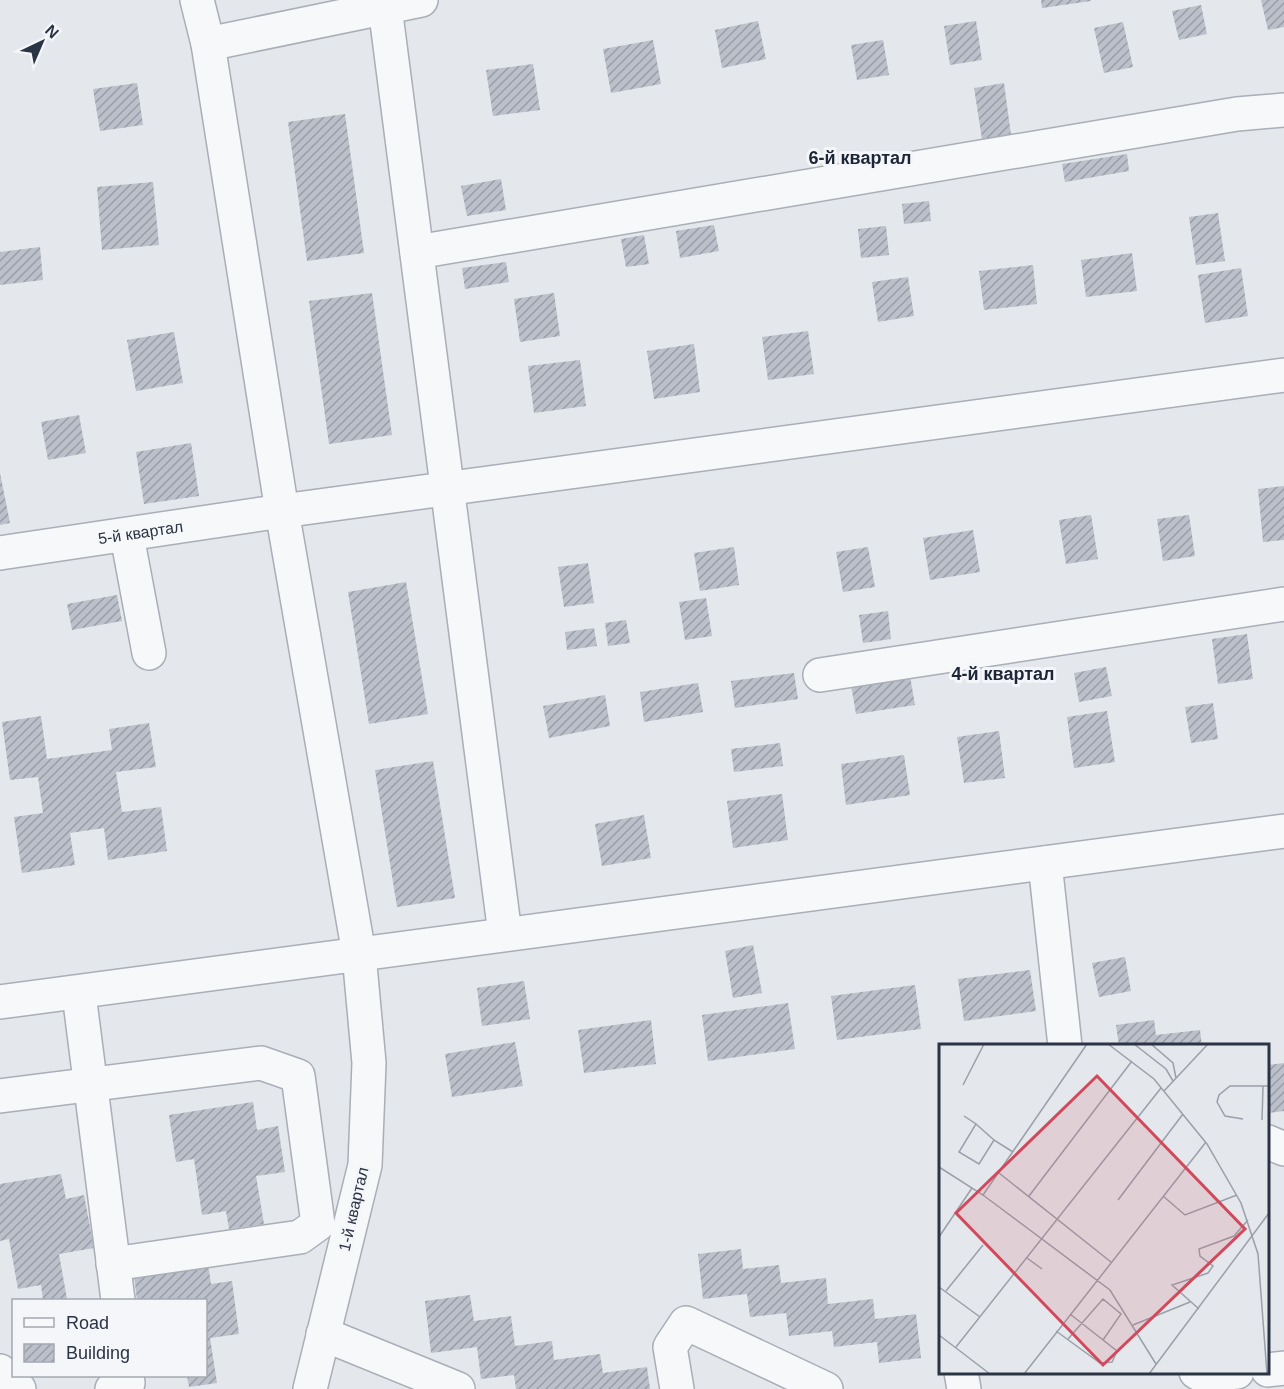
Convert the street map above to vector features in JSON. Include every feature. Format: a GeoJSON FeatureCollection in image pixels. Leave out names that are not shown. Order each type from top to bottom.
{"type":"FeatureCollection","features":[{"type":"Feature","properties":{"kind":"street","name":"1-й квартал"},"geometry":{"type":"LineString","coordinates":[[197,0],[208,44],[282,511],[359,954],[369,1064],[365,1165],[310,1389]]}},
{"type":"Feature","properties":{"kind":"street"},"geometry":{"type":"LineString","coordinates":[[208,44],[421,0]]}},
{"type":"Feature","properties":{"kind":"street"},"geometry":{"type":"LineString","coordinates":[[385,8],[505,934]]}},
{"type":"Feature","properties":{"kind":"street"},"geometry":{"type":"LineString","coordinates":[[417,252],[1237,114],[1284,110]]}},
{"type":"Feature","properties":{"kind":"street","name":"5-й квартал"},"geometry":{"type":"LineString","coordinates":[[0,553],[127,536],[282,511],[1284,375]]}},
{"type":"Feature","properties":{"kind":"street"},"geometry":{"type":"LineString","coordinates":[[127,536],[149,653]]}},
{"type":"Feature","properties":{"kind":"street"},"geometry":{"type":"LineString","coordinates":[[820,675],[1284,604]]}},
{"type":"Feature","properties":{"kind":"street"},"geometry":{"type":"LineString","coordinates":[[0,1002],[79,994],[505,934],[1284,831]]}},
{"type":"Feature","properties":{"kind":"street"},"geometry":{"type":"LineString","coordinates":[[1046,863],[1065,1044]]}},
{"type":"Feature","properties":{"kind":"street"},"geometry":{"type":"LineString","coordinates":[[79,994],[118,1299]]}},
{"type":"Feature","properties":{"kind":"street"},"geometry":{"type":"LineString","coordinates":[[0,1096],[261,1062],[297,1076],[318,1224],[300,1237],[113,1264]]}},
{"type":"Feature","properties":{"kind":"street"},"geometry":{"type":"LineString","coordinates":[[1269,1142],[1284,1149]]}},
{"type":"Feature","properties":{"kind":"street"},"geometry":{"type":"LineString","coordinates":[[677,1389],[670,1347],[686,1323],[826,1389]]}},
{"type":"Feature","properties":{"kind":"street"},"geometry":{"type":"LineString","coordinates":[[323,1334],[458,1389]]}},
{"type":"Feature","properties":{"kind":"street"},"geometry":{"type":"LineString","coordinates":[[1269,1370],[1284,1368]]}},
{"type":"Feature","properties":{"kind":"street"},"geometry":{"type":"LineString","coordinates":[[0,1371],[19,1389]]}},
{"type":"Feature","properties":{"kind":"street"},"geometry":{"type":"LineString","coordinates":[[961,1374],[964,1389]]}},
{"type":"Feature","properties":{"kind":"street"},"geometry":{"type":"LineString","coordinates":[[1200,1374],[1203,1376],[1220,1374]]}},
{"type":"Feature","properties":{"kind":"street"},"geometry":{"type":"LineString","coordinates":[[112,1389],[128,1383],[127,1377]]}},
{"type":"Feature","properties":{"kind":"building"},"geometry":{"type":"Polygon","coordinates":[[[1041,0],[1091,0],[1091,1],[1042,8],[1041,0]]]}},
{"type":"Feature","properties":{"kind":"building"},"geometry":{"type":"Polygon","coordinates":[[[1261,0],[1284,0],[1284,27],[1268,30],[1261,0]]]}},
{"type":"Feature","properties":{"kind":"building"},"geometry":{"type":"Polygon","coordinates":[[[1201,5],[1207,34],[1179,40],[1172,11],[1201,5]]]}},
{"type":"Feature","properties":{"kind":"building"},"geometry":{"type":"Polygon","coordinates":[[[758,21],[766,59],[722,68],[715,30],[758,21]]]}},
{"type":"Feature","properties":{"kind":"building"},"geometry":{"type":"Polygon","coordinates":[[[976,21],[982,60],[950,65],[944,26],[976,21]]]}},
{"type":"Feature","properties":{"kind":"building"},"geometry":{"type":"Polygon","coordinates":[[[1123,22],[1133,67],[1104,73],[1094,28],[1123,22]]]}},
{"type":"Feature","properties":{"kind":"building"},"geometry":{"type":"Polygon","coordinates":[[[653,40],[661,84],[611,93],[603,49],[653,40]]]}},
{"type":"Feature","properties":{"kind":"building"},"geometry":{"type":"Polygon","coordinates":[[[883,40],[889,75],[857,80],[851,45],[883,40]]]}},
{"type":"Feature","properties":{"kind":"building"},"geometry":{"type":"Polygon","coordinates":[[[533,64],[540,110],[493,116],[486,70],[533,64]]]}},
{"type":"Feature","properties":{"kind":"building"},"geometry":{"type":"Polygon","coordinates":[[[137,83],[143,125],[100,131],[93,89],[137,83]]]}},
{"type":"Feature","properties":{"kind":"building"},"geometry":{"type":"Polygon","coordinates":[[[1004,83],[1011,135],[982,139],[974,88],[1004,83]]]}},
{"type":"Feature","properties":{"kind":"building"},"geometry":{"type":"Polygon","coordinates":[[[345,114],[364,253],[307,261],[288,122],[345,114]]]}},
{"type":"Feature","properties":{"kind":"building"},"geometry":{"type":"Polygon","coordinates":[[[1127,154],[1129,171],[1065,182],[1062,164],[1127,154]]]}},
{"type":"Feature","properties":{"kind":"building"},"geometry":{"type":"Polygon","coordinates":[[[501,179],[506,210],[467,216],[461,186],[501,179]]]}},
{"type":"Feature","properties":{"kind":"building"},"geometry":{"type":"Polygon","coordinates":[[[153,182],[159,245],[102,250],[97,187],[153,182]]]}},
{"type":"Feature","properties":{"kind":"building"},"geometry":{"type":"Polygon","coordinates":[[[929,201],[931,221],[904,224],[902,204],[929,201]]]}},
{"type":"Feature","properties":{"kind":"building"},"geometry":{"type":"Polygon","coordinates":[[[1218,213],[1225,261],[1196,265],[1189,217],[1218,213]]]}},
{"type":"Feature","properties":{"kind":"building"},"geometry":{"type":"Polygon","coordinates":[[[714,225],[719,251],[680,258],[676,231],[714,225]]]}},
{"type":"Feature","properties":{"kind":"building"},"geometry":{"type":"Polygon","coordinates":[[[886,226],[889,255],[861,258],[858,229],[886,226]]]}},
{"type":"Feature","properties":{"kind":"building"},"geometry":{"type":"Polygon","coordinates":[[[644,235],[649,264],[626,267],[621,239],[644,235]]]}},
{"type":"Feature","properties":{"kind":"building"},"geometry":{"type":"Polygon","coordinates":[[[40,247],[43,280],[0,285],[0,252],[40,247]]]}},
{"type":"Feature","properties":{"kind":"building"},"geometry":{"type":"Polygon","coordinates":[[[1132,253],[1137,291],[1086,297],[1081,260],[1132,253]]]}},
{"type":"Feature","properties":{"kind":"building"},"geometry":{"type":"Polygon","coordinates":[[[506,262],[509,282],[465,289],[462,268],[506,262]]]}},
{"type":"Feature","properties":{"kind":"building"},"geometry":{"type":"Polygon","coordinates":[[[1033,265],[1037,304],[984,310],[979,271],[1033,265]]]}},
{"type":"Feature","properties":{"kind":"building"},"geometry":{"type":"Polygon","coordinates":[[[1241,268],[1248,316],[1205,323],[1198,275],[1241,268]]]}},
{"type":"Feature","properties":{"kind":"building"},"geometry":{"type":"Polygon","coordinates":[[[908,277],[914,316],[878,322],[872,282],[908,277]]]}},
{"type":"Feature","properties":{"kind":"building"},"geometry":{"type":"Polygon","coordinates":[[[372,293],[392,435],[329,444],[309,301],[372,293]]]}},
{"type":"Feature","properties":{"kind":"building"},"geometry":{"type":"Polygon","coordinates":[[[554,293],[560,336],[520,342],[514,299],[554,293]]]}},
{"type":"Feature","properties":{"kind":"building"},"geometry":{"type":"Polygon","coordinates":[[[808,331],[814,374],[768,380],[762,337],[808,331]]]}},
{"type":"Feature","properties":{"kind":"building"},"geometry":{"type":"Polygon","coordinates":[[[174,332],[183,383],[136,391],[127,340],[174,332]]]}},
{"type":"Feature","properties":{"kind":"building"},"geometry":{"type":"Polygon","coordinates":[[[694,344],[700,392],[654,399],[647,351],[694,344]]]}},
{"type":"Feature","properties":{"kind":"building"},"geometry":{"type":"Polygon","coordinates":[[[580,360],[586,406],[534,413],[528,366],[580,360]]]}},
{"type":"Feature","properties":{"kind":"building"},"geometry":{"type":"Polygon","coordinates":[[[79,415],[86,453],[48,460],[41,422],[79,415]]]}},
{"type":"Feature","properties":{"kind":"building"},"geometry":{"type":"Polygon","coordinates":[[[191,443],[199,496],[144,504],[136,452],[191,443]]]}},
{"type":"Feature","properties":{"kind":"building"},"geometry":{"type":"Polygon","coordinates":[[[0,473],[10,523],[0,525],[0,473]]]}},
{"type":"Feature","properties":{"kind":"building"},"geometry":{"type":"Polygon","coordinates":[[[1284,486],[1284,540],[1263,542],[1258,489],[1284,486]]]}},
{"type":"Feature","properties":{"kind":"building"},"geometry":{"type":"Polygon","coordinates":[[[1091,515],[1098,559],[1066,564],[1059,520],[1091,515]]]}},
{"type":"Feature","properties":{"kind":"building"},"geometry":{"type":"Polygon","coordinates":[[[1189,515],[1195,556],[1163,561],[1157,519],[1189,515]]]}},
{"type":"Feature","properties":{"kind":"building"},"geometry":{"type":"Polygon","coordinates":[[[973,530],[980,572],[930,580],[923,538],[973,530]]]}},
{"type":"Feature","properties":{"kind":"building"},"geometry":{"type":"Polygon","coordinates":[[[734,547],[739,585],[700,591],[694,553],[734,547]]]}},
{"type":"Feature","properties":{"kind":"building"},"geometry":{"type":"Polygon","coordinates":[[[868,547],[875,587],[843,592],[836,552],[868,547]]]}},
{"type":"Feature","properties":{"kind":"building"},"geometry":{"type":"Polygon","coordinates":[[[588,563],[594,603],[564,607],[558,567],[588,563]]]}},
{"type":"Feature","properties":{"kind":"building"},"geometry":{"type":"Polygon","coordinates":[[[406,582],[428,714],[369,724],[348,592],[406,582]]]}},
{"type":"Feature","properties":{"kind":"building"},"geometry":{"type":"Polygon","coordinates":[[[117,595],[122,621],[72,630],[67,604],[117,595]]]}},
{"type":"Feature","properties":{"kind":"building"},"geometry":{"type":"Polygon","coordinates":[[[706,598],[712,636],[685,640],[679,602],[706,598]]]}},
{"type":"Feature","properties":{"kind":"building"},"geometry":{"type":"Polygon","coordinates":[[[888,611],[891,639],[863,643],[859,615],[888,611]]]}},
{"type":"Feature","properties":{"kind":"building"},"geometry":{"type":"Polygon","coordinates":[[[626,620],[630,643],[608,646],[605,623],[626,620]]]}},
{"type":"Feature","properties":{"kind":"building"},"geometry":{"type":"Polygon","coordinates":[[[594,628],[597,646],[567,650],[565,632],[594,628]]]}},
{"type":"Feature","properties":{"kind":"building"},"geometry":{"type":"Polygon","coordinates":[[[1247,634],[1253,679],[1218,684],[1212,639],[1247,634]]]}},
{"type":"Feature","properties":{"kind":"building"},"geometry":{"type":"Polygon","coordinates":[[[1106,667],[1112,696],[1079,702],[1074,673],[1106,667]]]}},
{"type":"Feature","properties":{"kind":"building"},"geometry":{"type":"Polygon","coordinates":[[[794,673],[798,699],[735,708],[731,681],[794,673]]]}},
{"type":"Feature","properties":{"kind":"building"},"geometry":{"type":"Polygon","coordinates":[[[910,676],[915,705],[856,714],[851,685],[910,676]]]}},
{"type":"Feature","properties":{"kind":"building"},"geometry":{"type":"Polygon","coordinates":[[[698,683],[703,712],[644,722],[640,692],[698,683]]]}},
{"type":"Feature","properties":{"kind":"building"},"geometry":{"type":"Polygon","coordinates":[[[605,695],[610,726],[549,738],[543,706],[605,695]]]}},
{"type":"Feature","properties":{"kind":"building"},"geometry":{"type":"Polygon","coordinates":[[[1213,703],[1218,739],[1191,743],[1185,707],[1213,703]]]}},
{"type":"Feature","properties":{"kind":"building"},"geometry":{"type":"Polygon","coordinates":[[[1107,711],[1115,762],[1074,768],[1067,717],[1107,711]]]}},
{"type":"Feature","properties":{"kind":"building"},"geometry":{"type":"Polygon","coordinates":[[[41,716],[47,759],[112,750],[109,729],[149,723],[156,767],[116,772],[122,812],[161,807],[167,851],[108,860],[104,828],[70,833],[75,865],[22,873],[14,817],[43,813],[38,777],[10,780],[2,722],[41,716]]]}},
{"type":"Feature","properties":{"kind":"building"},"geometry":{"type":"Polygon","coordinates":[[[999,731],[1005,778],[964,783],[957,737],[999,731]]]}},
{"type":"Feature","properties":{"kind":"building"},"geometry":{"type":"Polygon","coordinates":[[[780,743],[783,766],[734,772],[731,749],[780,743]]]}},
{"type":"Feature","properties":{"kind":"building"},"geometry":{"type":"Polygon","coordinates":[[[904,755],[910,795],[846,805],[841,764],[904,755]]]}},
{"type":"Feature","properties":{"kind":"building"},"geometry":{"type":"Polygon","coordinates":[[[433,761],[455,898],[397,907],[375,770],[433,761]]]}},
{"type":"Feature","properties":{"kind":"building"},"geometry":{"type":"Polygon","coordinates":[[[782,794],[788,840],[733,848],[727,801],[782,794]]]}},
{"type":"Feature","properties":{"kind":"building"},"geometry":{"type":"Polygon","coordinates":[[[644,815],[651,858],[602,866],[595,824],[644,815]]]}},
{"type":"Feature","properties":{"kind":"building"},"geometry":{"type":"Polygon","coordinates":[[[753,945],[762,993],[733,998],[725,951],[753,945]]]}},
{"type":"Feature","properties":{"kind":"building"},"geometry":{"type":"Polygon","coordinates":[[[1125,957],[1131,991],[1099,997],[1092,963],[1125,957]]]}},
{"type":"Feature","properties":{"kind":"building"},"geometry":{"type":"Polygon","coordinates":[[[1030,970],[1036,1011],[964,1021],[958,979],[1030,970]]]}},
{"type":"Feature","properties":{"kind":"building"},"geometry":{"type":"Polygon","coordinates":[[[524,981],[530,1019],[482,1026],[477,988],[524,981]]]}},
{"type":"Feature","properties":{"kind":"building"},"geometry":{"type":"Polygon","coordinates":[[[915,985],[921,1029],[837,1040],[831,996],[915,985]]]}},
{"type":"Feature","properties":{"kind":"building"},"geometry":{"type":"Polygon","coordinates":[[[788,1003],[795,1049],[708,1061],[702,1015],[788,1003]]]}},
{"type":"Feature","properties":{"kind":"building"},"geometry":{"type":"Polygon","coordinates":[[[651,1020],[656,1064],[584,1073],[578,1030],[651,1020]]]}},
{"type":"Feature","properties":{"kind":"building"},"geometry":{"type":"Polygon","coordinates":[[[1154,1020],[1156,1035],[1200,1030],[1202,1044],[1119,1044],[1116,1025],[1154,1020]]]}},
{"type":"Feature","properties":{"kind":"building"},"geometry":{"type":"Polygon","coordinates":[[[515,1042],[523,1086],[452,1097],[445,1054],[515,1042]]]}},
{"type":"Feature","properties":{"kind":"building"},"geometry":{"type":"Polygon","coordinates":[[[1284,1063],[1284,1111],[1269,1113],[1269,1065],[1284,1063]]]}},
{"type":"Feature","properties":{"kind":"building"},"geometry":{"type":"Polygon","coordinates":[[[253,1102],[257,1130],[278,1126],[285,1172],[256,1176],[264,1224],[229,1229],[226,1211],[202,1215],[194,1159],[176,1162],[169,1115],[253,1102]]]}},
{"type":"Feature","properties":{"kind":"building"},"geometry":{"type":"Polygon","coordinates":[[[61,1174],[66,1199],[84,1195],[94,1248],[59,1254],[67,1299],[43,1299],[41,1285],[18,1289],[9,1239],[0,1241],[0,1184],[61,1174]]]}},
{"type":"Feature","properties":{"kind":"building"},"geometry":{"type":"Polygon","coordinates":[[[741,1249],[743,1269],[779,1265],[781,1283],[826,1278],[828,1304],[873,1299],[875,1319],[916,1314],[921,1358],[879,1363],[877,1342],[834,1347],[832,1331],[789,1336],[786,1313],[750,1317],[747,1294],[703,1299],[698,1254],[741,1249]]]}},
{"type":"Feature","properties":{"kind":"building"},"geometry":{"type":"Polygon","coordinates":[[[208,1264],[211,1284],[232,1281],[239,1334],[210,1338],[217,1383],[189,1387],[187,1377],[207,1377],[207,1299],[137,1299],[134,1276],[208,1264]]]}},
{"type":"Feature","properties":{"kind":"building"},"geometry":{"type":"Polygon","coordinates":[[[470,1295],[474,1321],[511,1316],[515,1346],[552,1341],[554,1360],[600,1354],[603,1373],[647,1367],[650,1389],[516,1389],[514,1375],[481,1379],[477,1347],[431,1353],[425,1301],[470,1295]]]}},
{"type":"Feature","properties":{"kind":"district","name":"6-й квартал"},"geometry":{"type":"Point","coordinates":[860,158]}},
{"type":"Feature","properties":{"kind":"district","name":"4-й квартал"},"geometry":{"type":"Point","coordinates":[1003,674]}}]}
